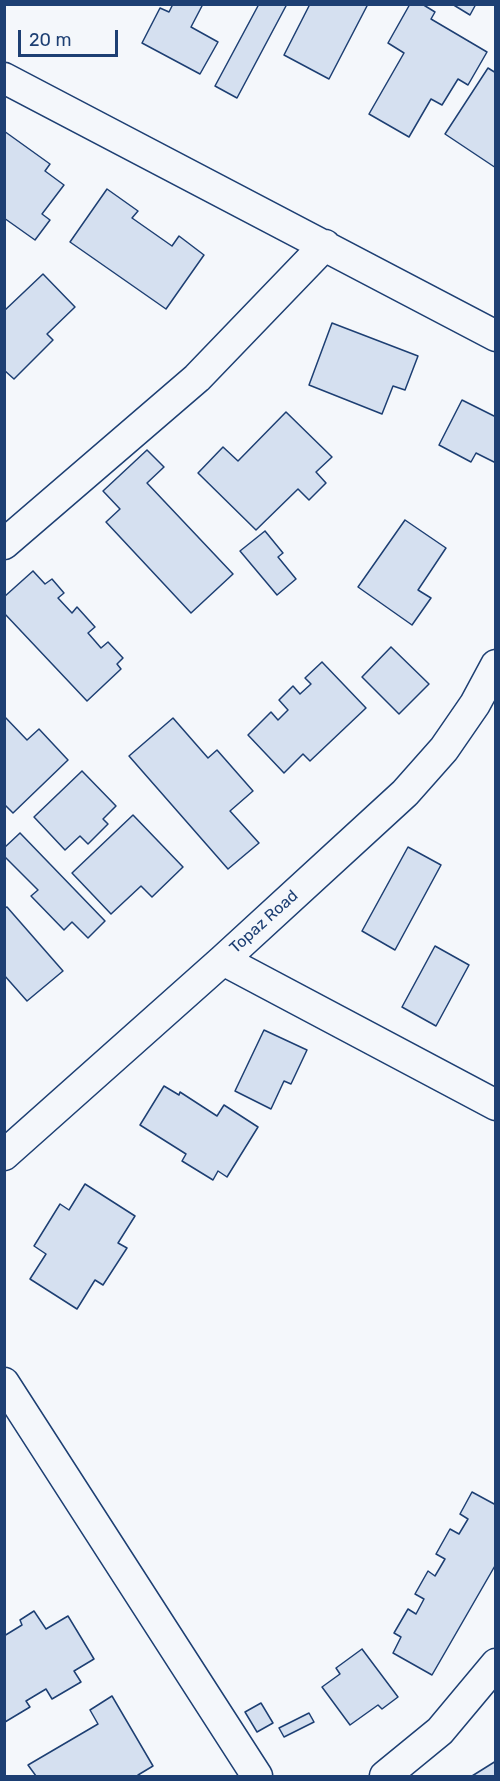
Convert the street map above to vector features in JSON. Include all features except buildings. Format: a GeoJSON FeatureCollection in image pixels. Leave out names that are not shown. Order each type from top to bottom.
{"type":"FeatureCollection","features":[{"type":"Feature","properties":{"kind":"street"},"geometry":{"type":"LineString","coordinates":[[4,78],[495,336]]}},
{"type":"Feature","properties":{"kind":"street"},"geometry":{"type":"LineString","coordinates":[[4,544],[197,378],[325,246]]}},
{"type":"Feature","properties":{"kind":"street","name":"Topaz Road"},"geometry":{"type":"LineString","coordinates":[[4,1155],[405,794],[444,749],[475,704],[495,666]]}},
{"type":"Feature","properties":{"kind":"street"},"geometry":{"type":"LineString","coordinates":[[223,960],[495,1105]]}},
{"type":"Feature","properties":{"kind":"street"},"geometry":{"type":"LineString","coordinates":[[4,1383],[257,1776]]}},
{"type":"Feature","properties":{"kind":"street"},"geometry":{"type":"LineString","coordinates":[[385,1776],[440,1731],[495,1664]]}}]}
